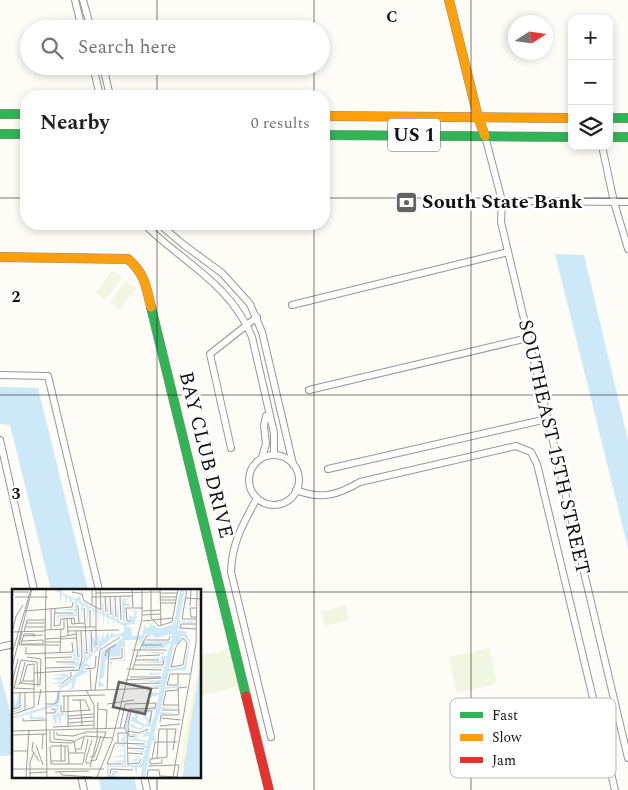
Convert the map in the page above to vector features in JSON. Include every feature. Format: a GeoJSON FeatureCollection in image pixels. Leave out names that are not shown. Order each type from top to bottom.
{"type":"FeatureCollection","features":[{"type":"Feature","properties":{"kind":"street"},"geometry":{"type":"LineString","coordinates":[[75,0],[80,20]]}},
{"type":"Feature","properties":{"kind":"street"},"geometry":{"type":"LineString","coordinates":[[83,0],[88,20]]}},
{"type":"Feature","properties":{"kind":"street"},"geometry":{"type":"LineString","coordinates":[[449,0],[478,117],[485,136]]}},
{"type":"Feature","properties":{"kind":"street"},"geometry":{"type":"LineString","coordinates":[[95,75],[99,90]]}},
{"type":"Feature","properties":{"kind":"street"},"geometry":{"type":"LineString","coordinates":[[104,75],[108,90]]}},
{"type":"Feature","properties":{"kind":"street"},"geometry":{"type":"LineString","coordinates":[[0,114],[20,114]]}},
{"type":"Feature","properties":{"kind":"street","name":"US 1"},"geometry":{"type":"LineString","coordinates":[[330,116],[568,118]]}},
{"type":"Feature","properties":{"kind":"street"},"geometry":{"type":"LineString","coordinates":[[613,118],[628,118]]}},
{"type":"Feature","properties":{"kind":"street"},"geometry":{"type":"LineString","coordinates":[[0,134],[20,134]]}},
{"type":"Feature","properties":{"kind":"street","name":"US 1"},"geometry":{"type":"LineString","coordinates":[[330,135],[568,137]]}},
{"type":"Feature","properties":{"kind":"street","name":"SOUTHEAST 15TH STREET"},"geometry":{"type":"LineString","coordinates":[[485,136],[502,201],[501,222],[614,698]]}},
{"type":"Feature","properties":{"kind":"street"},"geometry":{"type":"LineString","coordinates":[[613,137],[628,137]]}},
{"type":"Feature","properties":{"kind":"street"},"geometry":{"type":"LineString","coordinates":[[603,150],[614,202],[628,249]]}},
{"type":"Feature","properties":{"kind":"street"},"geometry":{"type":"LineString","coordinates":[[502,201],[628,202]]}},
{"type":"Feature","properties":{"kind":"street"},"geometry":{"type":"LineString","coordinates":[[150,230],[162,242],[215,283],[238,309],[247,324],[273,428],[269,456]]}},
{"type":"Feature","properties":{"kind":"street"},"geometry":{"type":"LineString","coordinates":[[166,230],[222,273],[250,304],[257,317],[298,478],[296,490],[289,499],[279,504],[267,504],[257,498],[251,489],[249,478],[252,468],[269,456],[286,458],[293,464]]}},
{"type":"Feature","properties":{"kind":"street"},"geometry":{"type":"LineString","coordinates":[[292,305],[508,252]]}},
{"type":"Feature","properties":{"kind":"street","name":"BAY CLUB DRIVE"},"geometry":{"type":"LineString","coordinates":[[0,257],[128,259],[137,267],[144,278],[269,790]]}},
{"type":"Feature","properties":{"kind":"street"},"geometry":{"type":"LineString","coordinates":[[231,448],[210,354],[257,317]]}},
{"type":"Feature","properties":{"kind":"street"},"geometry":{"type":"LineString","coordinates":[[309,390],[528,338]]}},
{"type":"Feature","properties":{"kind":"street"},"geometry":{"type":"LineString","coordinates":[[0,375],[48,376],[99,589]]}},
{"type":"Feature","properties":{"kind":"street"},"geometry":{"type":"LineString","coordinates":[[267,403],[266,416],[271,439],[269,456]]}},
{"type":"Feature","properties":{"kind":"street"},"geometry":{"type":"LineString","coordinates":[[328,469],[547,419]]}},
{"type":"Feature","properties":{"kind":"street"},"geometry":{"type":"LineString","coordinates":[[273,428],[284,425]]}},
{"type":"Feature","properties":{"kind":"street"},"geometry":{"type":"LineString","coordinates":[[0,440],[34,589]]}},
{"type":"Feature","properties":{"kind":"street"},"geometry":{"type":"LineString","coordinates":[[296,490],[312,496],[331,495],[344,491],[360,482],[516,446],[531,452],[537,464],[593,698]]}},
{"type":"Feature","properties":{"kind":"street"},"geometry":{"type":"LineString","coordinates":[[257,498],[237,539],[232,554],[231,572],[272,737]]}},
{"type":"Feature","properties":{"kind":"street","name":"SOUTHEAST 15TH STREET"},"geometry":{"type":"LineString","coordinates":[[616,708],[628,758]]}},
{"type":"Feature","properties":{"kind":"green space"},"geometry":{"type":"Polygon","coordinates":[[[112,270],[122,278],[106,300],[96,293],[112,270]]]}},
{"type":"Feature","properties":{"kind":"green space"},"geometry":{"type":"Polygon","coordinates":[[[126,281],[136,288],[120,310],[110,302],[126,281]]]}},
{"type":"Feature","properties":{"kind":"green space"},"geometry":{"type":"Polygon","coordinates":[[[346,605],[349,620],[325,626],[321,612],[346,605]]]}},
{"type":"Feature","properties":{"kind":"green space"},"geometry":{"type":"Polygon","coordinates":[[[489,648],[497,684],[457,693],[448,657],[489,648]]]}},
{"type":"Feature","properties":{"kind":"green space"},"geometry":{"type":"Polygon","coordinates":[[[230,649],[239,686],[201,696],[201,656],[230,649]]]}},
{"type":"Feature","properties":{"kind":"water"},"geometry":{"type":"Polygon","coordinates":[[[555,254],[584,255],[628,440],[628,548],[555,254]]]}},
{"type":"Feature","properties":{"kind":"water"},"geometry":{"type":"Polygon","coordinates":[[[0,387],[38,388],[88,589],[51,589],[10,425],[0,424],[0,387]]]}},
{"type":"Feature","properties":{"kind":"water"},"geometry":{"type":"Polygon","coordinates":[[[0,674],[12,718],[12,755],[0,756],[0,674]]]}},
{"type":"Feature","properties":{"kind":"water"},"geometry":{"type":"Polygon","coordinates":[[[98,778],[134,778],[137,790],[101,790],[98,778]]]}},
{"type":"Feature","properties":{"kind":"traffic: fast"},"geometry":{"type":"LineString","coordinates":[[0,114],[20,114]]}},
{"type":"Feature","properties":{"kind":"traffic: fast"},"geometry":{"type":"LineString","coordinates":[[613,118],[628,118]]}},
{"type":"Feature","properties":{"kind":"traffic: fast"},"geometry":{"type":"LineString","coordinates":[[0,134],[20,134]]}},
{"type":"Feature","properties":{"kind":"traffic: fast"},"geometry":{"type":"LineString","coordinates":[[330,135],[568,137]]}},
{"type":"Feature","properties":{"kind":"traffic: fast"},"geometry":{"type":"LineString","coordinates":[[613,137],[628,137]]}},
{"type":"Feature","properties":{"kind":"traffic: fast"},"geometry":{"type":"LineString","coordinates":[[151,307],[246,696]]}},
{"type":"Feature","properties":{"kind":"traffic: slow"},"geometry":{"type":"LineString","coordinates":[[449,0],[478,117],[485,136]]}},
{"type":"Feature","properties":{"kind":"traffic: slow"},"geometry":{"type":"LineString","coordinates":[[330,116],[568,118]]}},
{"type":"Feature","properties":{"kind":"traffic: slow"},"geometry":{"type":"LineString","coordinates":[[0,257],[128,259],[141,275],[151,307]]}},
{"type":"Feature","properties":{"kind":"traffic: jam"},"geometry":{"type":"LineString","coordinates":[[246,696],[269,790]]}},
{"type":"Feature","properties":{"kind":"place","name":"South State Bank"},"geometry":{"type":"Point","coordinates":[406,202]}}]}
